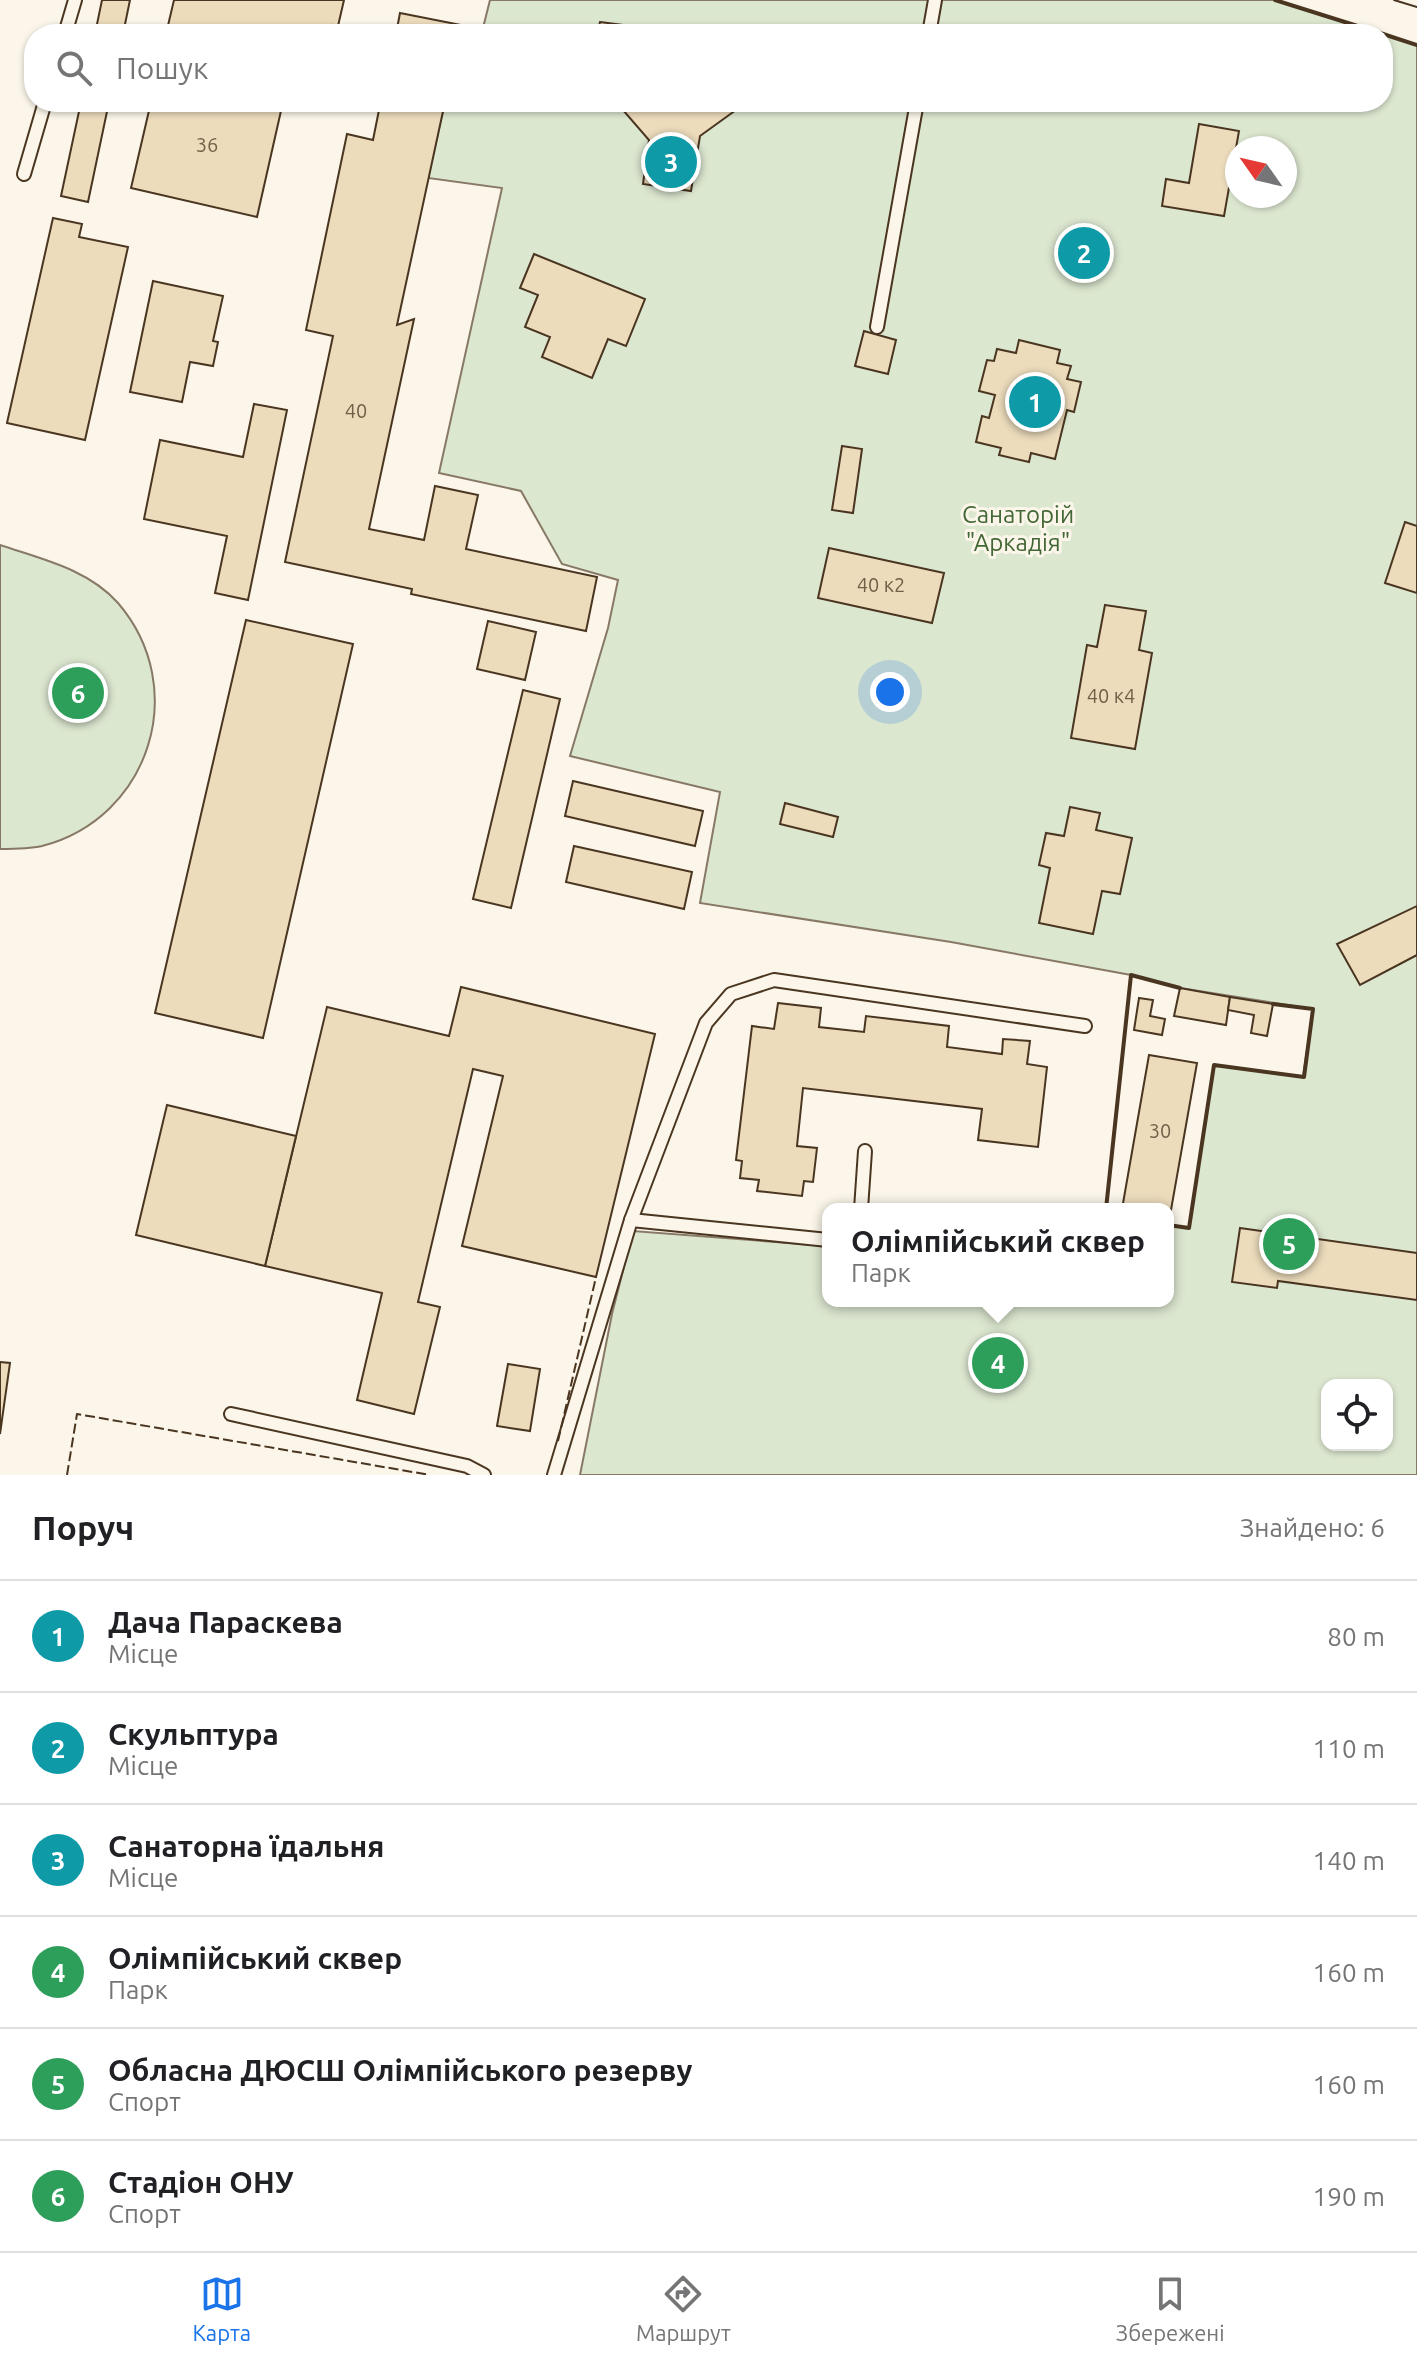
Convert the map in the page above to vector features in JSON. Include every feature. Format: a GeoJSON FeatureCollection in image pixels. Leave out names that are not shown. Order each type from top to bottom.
{"type":"FeatureCollection","features":[{"type":"Feature","properties":{"kind":"lane"},"geometry":{"type":"LineString","coordinates":[[68,24],[75,0]]}},
{"type":"Feature","properties":{"kind":"lane"},"geometry":{"type":"LineString","coordinates":[[931,24],[935,0]]}},
{"type":"Feature","properties":{"kind":"lane"},"geometry":{"type":"LineString","coordinates":[[24,174],[42,112]]}},
{"type":"Feature","properties":{"kind":"lane"},"geometry":{"type":"LineString","coordinates":[[877,327],[915,112]]}},
{"type":"Feature","properties":{"kind":"lane"},"geometry":{"type":"LineString","coordinates":[[554,1475],[631,1220],[706,1023],[731,994],[774,980],[1085,1026]]}},
{"type":"Feature","properties":{"kind":"lane"},"geometry":{"type":"LineString","coordinates":[[861,1203],[865,1151]]}},
{"type":"Feature","properties":{"kind":"lane"},"geometry":{"type":"LineString","coordinates":[[631,1220],[822,1239]]}},
{"type":"Feature","properties":{"kind":"lane"},"geometry":{"type":"LineString","coordinates":[[231,1414],[467,1466],[484,1475]]}},
{"type":"Feature","properties":{"kind":"green space"},"geometry":{"type":"Polygon","coordinates":[[[490,0],[1275,0],[1351,24],[484,24],[490,0]]]}},
{"type":"Feature","properties":{"kind":"green space","name":"Санаторій \"Аркадія\""},"geometry":{"type":"Polygon","coordinates":[[[1393,37],[1417,45],[1417,1475],[580,1475],[612,1314],[633,1231],[822,1246],[822,1307],[1174,1307],[1174,1226],[1189,1228],[1214,1065],[1303,1077],[1313,1009],[1180,988],[1131,975],[951,942],[700,903],[720,792],[570,756],[608,628],[618,580],[562,564],[521,491],[439,473],[502,188],[428,178],[443,112],[1393,112],[1393,37]]]}},
{"type":"Feature","properties":{"kind":"green space"},"geometry":{"type":"Polygon","coordinates":[[[0,545],[63,566],[106,591],[118,603],[140,637],[152,673],[155,710],[148,746],[133,779],[110,808],[79,831],[42,846],[27,848],[0,849],[0,545]]]}},
{"type":"Feature","properties":{"kind":"building"},"geometry":{"type":"Polygon","coordinates":[[[102,0],[130,0],[125,24],[97,24],[102,0]]]}},
{"type":"Feature","properties":{"kind":"building"},"geometry":{"type":"Polygon","coordinates":[[[174,0],[344,0],[338,24],[168,24],[174,0]]]}},
{"type":"Feature","properties":{"kind":"building"},"geometry":{"type":"Polygon","coordinates":[[[400,13],[456,24],[398,24],[400,13]]]}},
{"type":"Feature","properties":{"kind":"building"},"geometry":{"type":"Polygon","coordinates":[[[79,112],[107,112],[88,202],[61,196],[79,112]]]}},
{"type":"Feature","properties":{"kind":"building"},"geometry":{"type":"Polygon","coordinates":[[[149,112],[281,112],[257,217],[131,188],[149,112]]]}},
{"type":"Feature","properties":{"kind":"building"},"geometry":{"type":"Polygon","coordinates":[[[379,112],[443,112],[397,325],[414,319],[369,529],[424,540],[435,486],[478,495],[466,549],[597,577],[586,631],[411,594],[412,589],[285,562],[333,336],[306,330],[347,134],[373,140],[379,112]]]}},
{"type":"Feature","properties":{"kind":"building"},"geometry":{"type":"Polygon","coordinates":[[[625,112],[733,112],[700,136],[691,191],[643,184],[649,140],[625,112]]]}},
{"type":"Feature","properties":{"kind":"building"},"geometry":{"type":"Polygon","coordinates":[[[1199,124],[1239,131],[1238,136],[1225,136],[1224,216],[1162,206],[1166,179],[1189,183],[1199,124]]]}},
{"type":"Feature","properties":{"kind":"building"},"geometry":{"type":"Polygon","coordinates":[[[53,218],[82,224],[79,237],[128,247],[85,440],[7,423],[53,218]]]}},
{"type":"Feature","properties":{"kind":"building"},"geometry":{"type":"Polygon","coordinates":[[[534,254],[645,299],[626,346],[608,339],[592,378],[542,357],[550,337],[525,327],[538,295],[520,288],[534,254]]]}},
{"type":"Feature","properties":{"kind":"building"},"geometry":{"type":"Polygon","coordinates":[[[153,281],[223,296],[213,341],[218,342],[213,366],[190,362],[182,402],[130,392],[153,281]]]}},
{"type":"Feature","properties":{"kind":"building"},"geometry":{"type":"Polygon","coordinates":[[[864,331],[896,340],[888,374],[855,366],[864,331]]]}},
{"type":"Feature","properties":{"kind":"building"},"geometry":{"type":"Polygon","coordinates":[[[1019,340],[1060,350],[1057,363],[1071,366],[1067,379],[1081,382],[1074,412],[1067,410],[1055,459],[1031,453],[1029,462],[999,455],[1001,448],[976,442],[982,416],[989,418],[995,395],[979,391],[987,360],[994,361],[997,349],[1016,353],[1019,340]]]}},
{"type":"Feature","properties":{"kind":"building"},"geometry":{"type":"Polygon","coordinates":[[[254,404],[287,410],[248,600],[215,593],[227,536],[144,519],[160,440],[243,457],[254,404]]]}},
{"type":"Feature","properties":{"kind":"building"},"geometry":{"type":"Polygon","coordinates":[[[842,446],[862,449],[853,513],[832,510],[842,446]]]}},
{"type":"Feature","properties":{"kind":"building"},"geometry":{"type":"Polygon","coordinates":[[[1405,522],[1417,526],[1417,593],[1385,583],[1405,522]]]}},
{"type":"Feature","properties":{"kind":"building"},"geometry":{"type":"Polygon","coordinates":[[[829,548],[944,573],[932,623],[818,598],[829,548]]]}},
{"type":"Feature","properties":{"kind":"building"},"geometry":{"type":"Polygon","coordinates":[[[1105,605],[1146,611],[1139,650],[1152,653],[1135,749],[1071,738],[1087,645],[1097,647],[1105,605]]]}},
{"type":"Feature","properties":{"kind":"building"},"geometry":{"type":"Polygon","coordinates":[[[246,620],[353,644],[263,1038],[155,1013],[246,620]]]}},
{"type":"Feature","properties":{"kind":"building"},"geometry":{"type":"Polygon","coordinates":[[[488,621],[536,632],[525,680],[477,669],[488,621]]]}},
{"type":"Feature","properties":{"kind":"building"},"geometry":{"type":"Polygon","coordinates":[[[523,690],[560,699],[511,908],[473,899],[523,690]]]}},
{"type":"Feature","properties":{"kind":"building"},"geometry":{"type":"Polygon","coordinates":[[[573,781],[703,811],[695,846],[565,816],[573,781]]]}},
{"type":"Feature","properties":{"kind":"building"},"geometry":{"type":"Polygon","coordinates":[[[785,803],[838,817],[833,837],[780,824],[785,803]]]}},
{"type":"Feature","properties":{"kind":"building"},"geometry":{"type":"Polygon","coordinates":[[[1070,807],[1100,813],[1096,830],[1132,838],[1120,894],[1102,891],[1093,934],[1039,923],[1050,868],[1039,865],[1046,833],[1064,836],[1070,807]]]}},
{"type":"Feature","properties":{"kind":"building"},"geometry":{"type":"Polygon","coordinates":[[[574,846],[692,872],[684,909],[566,882],[574,846]]]}},
{"type":"Feature","properties":{"kind":"building"},"geometry":{"type":"Polygon","coordinates":[[[1417,906],[1417,955],[1360,985],[1337,944],[1417,906]]]}},
{"type":"Feature","properties":{"kind":"building"},"geometry":{"type":"Polygon","coordinates":[[[461,987],[655,1034],[596,1277],[462,1246],[503,1076],[473,1069],[418,1302],[440,1307],[414,1414],[357,1400],[382,1293],[265,1266],[327,1007],[449,1036],[461,987]]]}},
{"type":"Feature","properties":{"kind":"building"},"geometry":{"type":"Polygon","coordinates":[[[1180,988],[1230,997],[1226,1025],[1174,1016],[1180,988]]]}},
{"type":"Feature","properties":{"kind":"building"},"geometry":{"type":"Polygon","coordinates":[[[1230,997],[1273,1004],[1267,1036],[1251,1033],[1254,1015],[1228,1010],[1230,997]]]}},
{"type":"Feature","properties":{"kind":"building"},"geometry":{"type":"Polygon","coordinates":[[[1139,998],[1153,1000],[1150,1016],[1165,1019],[1162,1035],[1134,1030],[1139,998]]]}},
{"type":"Feature","properties":{"kind":"building"},"geometry":{"type":"Polygon","coordinates":[[[778,1003],[821,1008],[819,1027],[864,1032],[866,1016],[949,1026],[947,1047],[1002,1054],[1003,1039],[1030,1041],[1027,1064],[1047,1067],[1038,1147],[978,1140],[982,1109],[803,1088],[797,1146],[817,1148],[813,1182],[804,1181],[802,1196],[757,1191],[759,1180],[740,1178],[742,1161],[736,1160],[752,1026],[774,1029],[778,1003]]]}},
{"type":"Feature","properties":{"kind":"building"},"geometry":{"type":"Polygon","coordinates":[[[1149,1055],[1197,1063],[1172,1203],[1123,1203],[1149,1055]]]}},
{"type":"Feature","properties":{"kind":"building"},"geometry":{"type":"Polygon","coordinates":[[[167,1105],[296,1136],[265,1266],[136,1235],[167,1105]]]}},
{"type":"Feature","properties":{"kind":"building"},"geometry":{"type":"Polygon","coordinates":[[[1240,1228],[1417,1253],[1417,1300],[1278,1281],[1277,1288],[1232,1282],[1240,1228]]]}},
{"type":"Feature","properties":{"kind":"building"},"geometry":{"type":"Polygon","coordinates":[[[0,1362],[10,1363],[0,1434],[0,1362]]]}},
{"type":"Feature","properties":{"kind":"building"},"geometry":{"type":"Polygon","coordinates":[[[508,1364],[540,1369],[530,1431],[497,1426],[508,1364]]]}},
{"type":"Feature","properties":{"kind":"tram line"},"geometry":{"type":"LineString","coordinates":[[1394,0],[1417,7]]}},
{"type":"Feature","properties":{"kind":"fence"},"geometry":{"type":"LineString","coordinates":[[558,1441],[596,1277]]}},
{"type":"Feature","properties":{"kind":"fence"},"geometry":{"type":"LineString","coordinates":[[67,1475],[77,1414],[430,1475]]}},
{"type":"Feature","properties":{"kind":"wall"},"geometry":{"type":"LineString","coordinates":[[1275,0],[1351,24]]}},
{"type":"Feature","properties":{"kind":"wall"},"geometry":{"type":"LineString","coordinates":[[1393,37],[1417,45]]}},
{"type":"Feature","properties":{"kind":"wall"},"geometry":{"type":"LineString","coordinates":[[1107,1203],[1131,975],[1180,988]]}},
{"type":"Feature","properties":{"kind":"wall"},"geometry":{"type":"LineString","coordinates":[[1174,1226],[1189,1228],[1214,1065],[1304,1077],[1313,1009],[1273,1004]]}},
{"type":"Feature","properties":{"kind":"place","name":"Санаторна їдальня"},"geometry":{"type":"Point","coordinates":[671,162]}},
{"type":"Feature","properties":{"kind":"place","name":"Скульптура"},"geometry":{"type":"Point","coordinates":[1084,253]}},
{"type":"Feature","properties":{"kind":"place","name":"Дача Параскева"},"geometry":{"type":"Point","coordinates":[1035,402]}},
{"type":"Feature","properties":{"kind":"place","name":"Стадіон ОНУ"},"geometry":{"type":"Point","coordinates":[78,693]}},
{"type":"Feature","properties":{"kind":"place","name":"Обласна ДЮСШ Олімпійського резерву"},"geometry":{"type":"Point","coordinates":[1289,1244]}},
{"type":"Feature","properties":{"kind":"place","name":"Олімпійський сквер"},"geometry":{"type":"Point","coordinates":[998,1363]}}]}
